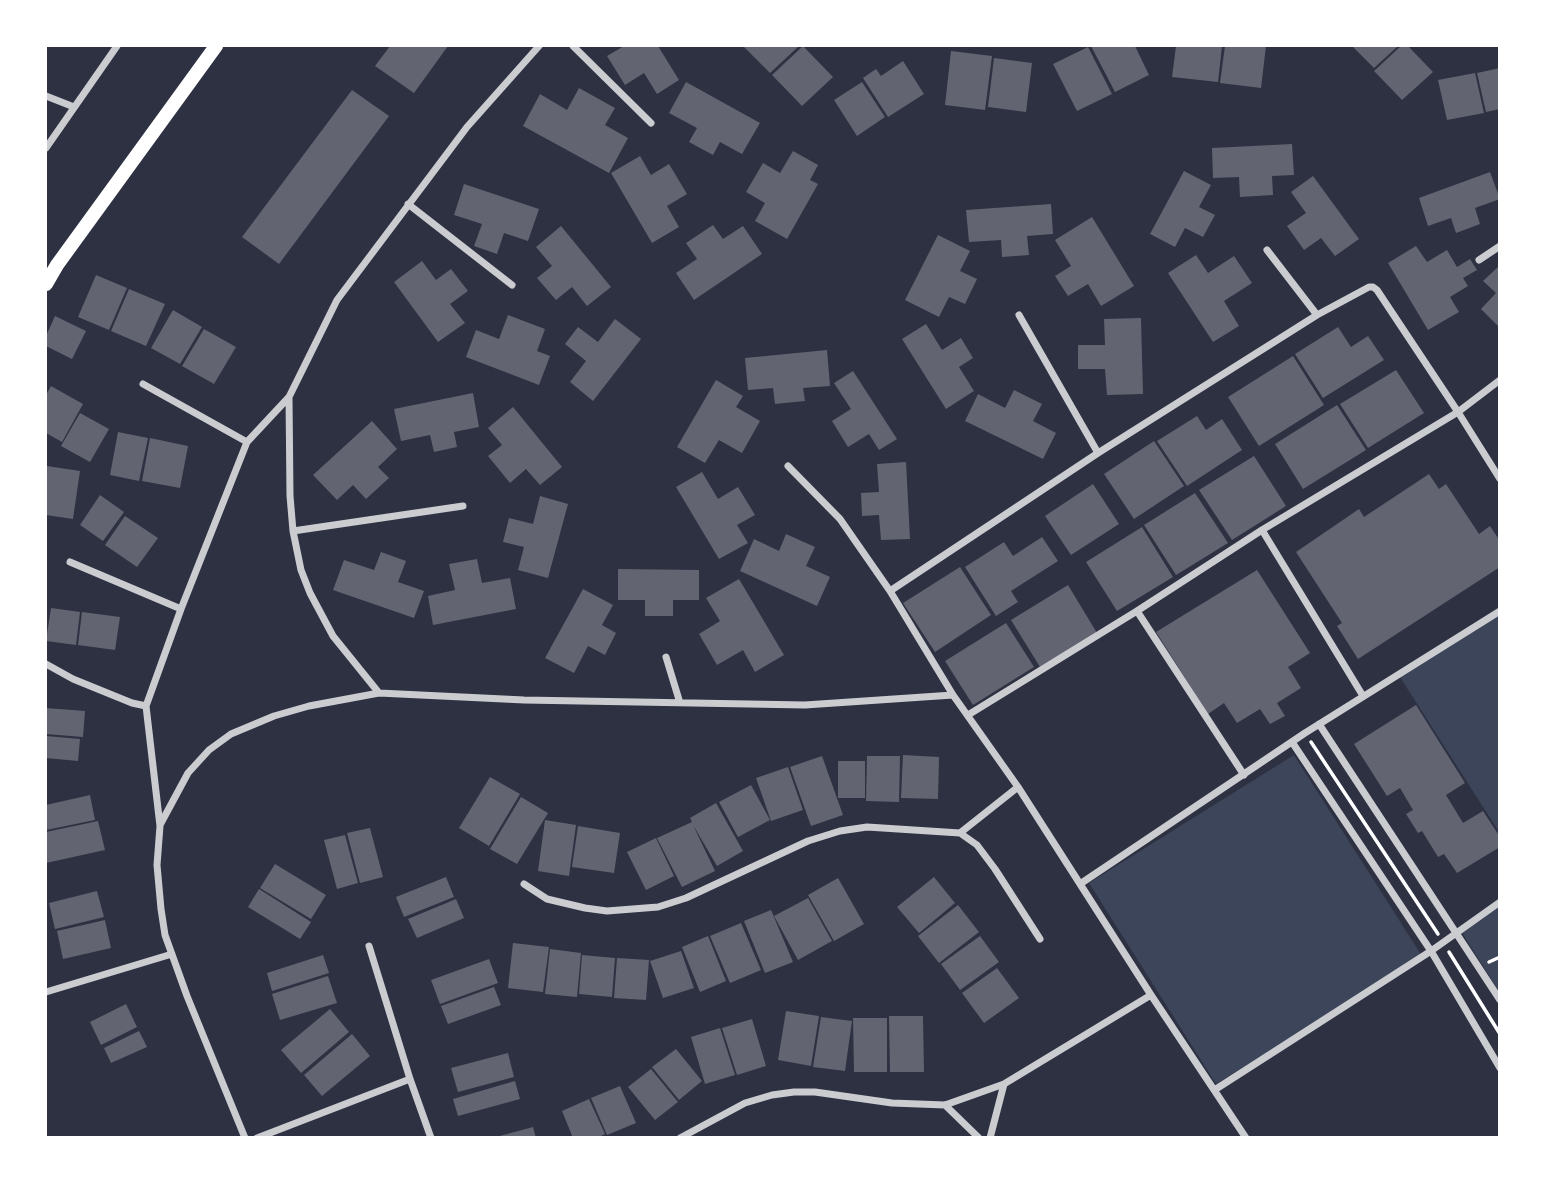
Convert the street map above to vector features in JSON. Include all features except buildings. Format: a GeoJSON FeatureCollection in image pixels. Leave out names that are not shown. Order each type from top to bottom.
{"type":"FeatureCollection","features":[{"type":"Feature","properties":{"kind":"main road"},"geometry":{"type":"LineString","coordinates":[[46,284],[216,46]]}},
{"type":"Feature","properties":{"kind":"street"},"geometry":{"type":"LineString","coordinates":[[46,148],[117,46]]}},
{"type":"Feature","properties":{"kind":"street"},"geometry":{"type":"LineString","coordinates":[[245,1138],[187,996],[172,954],[161,909],[157,866],[160,826],[146,706],[247,442],[289,397],[337,300],[467,127],[539,46]]}},
{"type":"Feature","properties":{"kind":"street"},"geometry":{"type":"LineString","coordinates":[[573,46],[651,123]]}},
{"type":"Feature","properties":{"kind":"street"},"geometry":{"type":"LineString","coordinates":[[46,96],[74,107]]}},
{"type":"Feature","properties":{"kind":"street"},"geometry":{"type":"LineString","coordinates":[[408,204],[512,285]]}},
{"type":"Feature","properties":{"kind":"street"},"geometry":{"type":"LineString","coordinates":[[1479,260],[1500,246]]}},
{"type":"Feature","properties":{"kind":"street"},"geometry":{"type":"LineString","coordinates":[[1267,250],[1317,315]]}},
{"type":"Feature","properties":{"kind":"street"},"geometry":{"type":"LineString","coordinates":[[890,591],[1098,453],[1317,315],[1368,287],[1373,287],[1500,479]]}},
{"type":"Feature","properties":{"kind":"street"},"geometry":{"type":"LineString","coordinates":[[1019,315],[1098,453]]}},
{"type":"Feature","properties":{"kind":"street"},"geometry":{"type":"LineString","coordinates":[[968,715],[1262,530],[1458,412],[1500,380]]}},
{"type":"Feature","properties":{"kind":"street"},"geometry":{"type":"LineString","coordinates":[[143,384],[247,442]]}},
{"type":"Feature","properties":{"kind":"street"},"geometry":{"type":"LineString","coordinates":[[289,397],[293,531],[301,570],[333,636],[379,693]]}},
{"type":"Feature","properties":{"kind":"street"},"geometry":{"type":"LineString","coordinates":[[788,466],[840,519],[890,591],[953,695],[1018,787],[1150,995],[1247,1138]]}},
{"type":"Feature","properties":{"kind":"street"},"geometry":{"type":"LineString","coordinates":[[293,531],[463,506]]}},
{"type":"Feature","properties":{"kind":"street"},"geometry":{"type":"LineString","coordinates":[[1262,530],[1363,696]]}},
{"type":"Feature","properties":{"kind":"street"},"geometry":{"type":"LineString","coordinates":[[70,562],[181,609]]}},
{"type":"Feature","properties":{"kind":"street"},"geometry":{"type":"LineString","coordinates":[[1137,611],[1244,775]]}},
{"type":"Feature","properties":{"kind":"street"},"geometry":{"type":"LineString","coordinates":[[1080,884],[1319,724],[1500,611]]}},
{"type":"Feature","properties":{"kind":"street"},"geometry":{"type":"LineString","coordinates":[[666,657],[680,703]]}},
{"type":"Feature","properties":{"kind":"street"},"geometry":{"type":"LineString","coordinates":[[46,664],[73,680],[146,706]]}},
{"type":"Feature","properties":{"kind":"street"},"geometry":{"type":"LineString","coordinates":[[160,826],[188,774],[209,750],[231,734],[251,724],[298,709],[379,693],[524,700],[805,705],[953,695]]}},
{"type":"Feature","properties":{"kind":"street"},"geometry":{"type":"LineString","coordinates":[[1319,724],[1500,1000]]}},
{"type":"Feature","properties":{"kind":"street"},"geometry":{"type":"LineString","coordinates":[[1292,742],[1430,951],[1500,1068]]}},
{"type":"Feature","properties":{"kind":"street"},"geometry":{"type":"LineString","coordinates":[[960,833],[1018,787]]}},
{"type":"Feature","properties":{"kind":"street"},"geometry":{"type":"LineString","coordinates":[[524,884],[547,899],[607,911],[633,910],[658,907],[686,898],[771,857],[840,831],[867,827],[960,833],[977,845],[1040,939]]}},
{"type":"Feature","properties":{"kind":"street"},"geometry":{"type":"LineString","coordinates":[[1216,1089],[1430,951],[1500,902]]}},
{"type":"Feature","properties":{"kind":"street"},"geometry":{"type":"LineString","coordinates":[[369,946],[431,1138]]}},
{"type":"Feature","properties":{"kind":"street"},"geometry":{"type":"LineString","coordinates":[[46,992],[172,954]]}},
{"type":"Feature","properties":{"kind":"street"},"geometry":{"type":"LineString","coordinates":[[680,1138],[745,1103],[794,1092],[815,1092],[892,1103],[945,1105],[1004,1084],[1150,995]]}},
{"type":"Feature","properties":{"kind":"street"},"geometry":{"type":"LineString","coordinates":[[257,1138],[410,1079]]}},
{"type":"Feature","properties":{"kind":"street"},"geometry":{"type":"LineString","coordinates":[[990,1138],[1004,1084]]}},
{"type":"Feature","properties":{"kind":"street"},"geometry":{"type":"LineString","coordinates":[[945,1105],[979,1138]]}},
{"type":"Feature","properties":{"kind":"shaded area"},"geometry":{"type":"Polygon","coordinates":[[[1499,611],[1499,832],[1398,674],[1499,611]]]}},
{"type":"Feature","properties":{"kind":"shaded area"},"geometry":{"type":"Polygon","coordinates":[[[1294,755],[1422,956],[1216,1084],[1089,883],[1294,755]]]}},
{"type":"Feature","properties":{"kind":"shaded area"},"geometry":{"type":"Polygon","coordinates":[[[1499,902],[1499,992],[1459,928],[1499,902]]]}}]}
